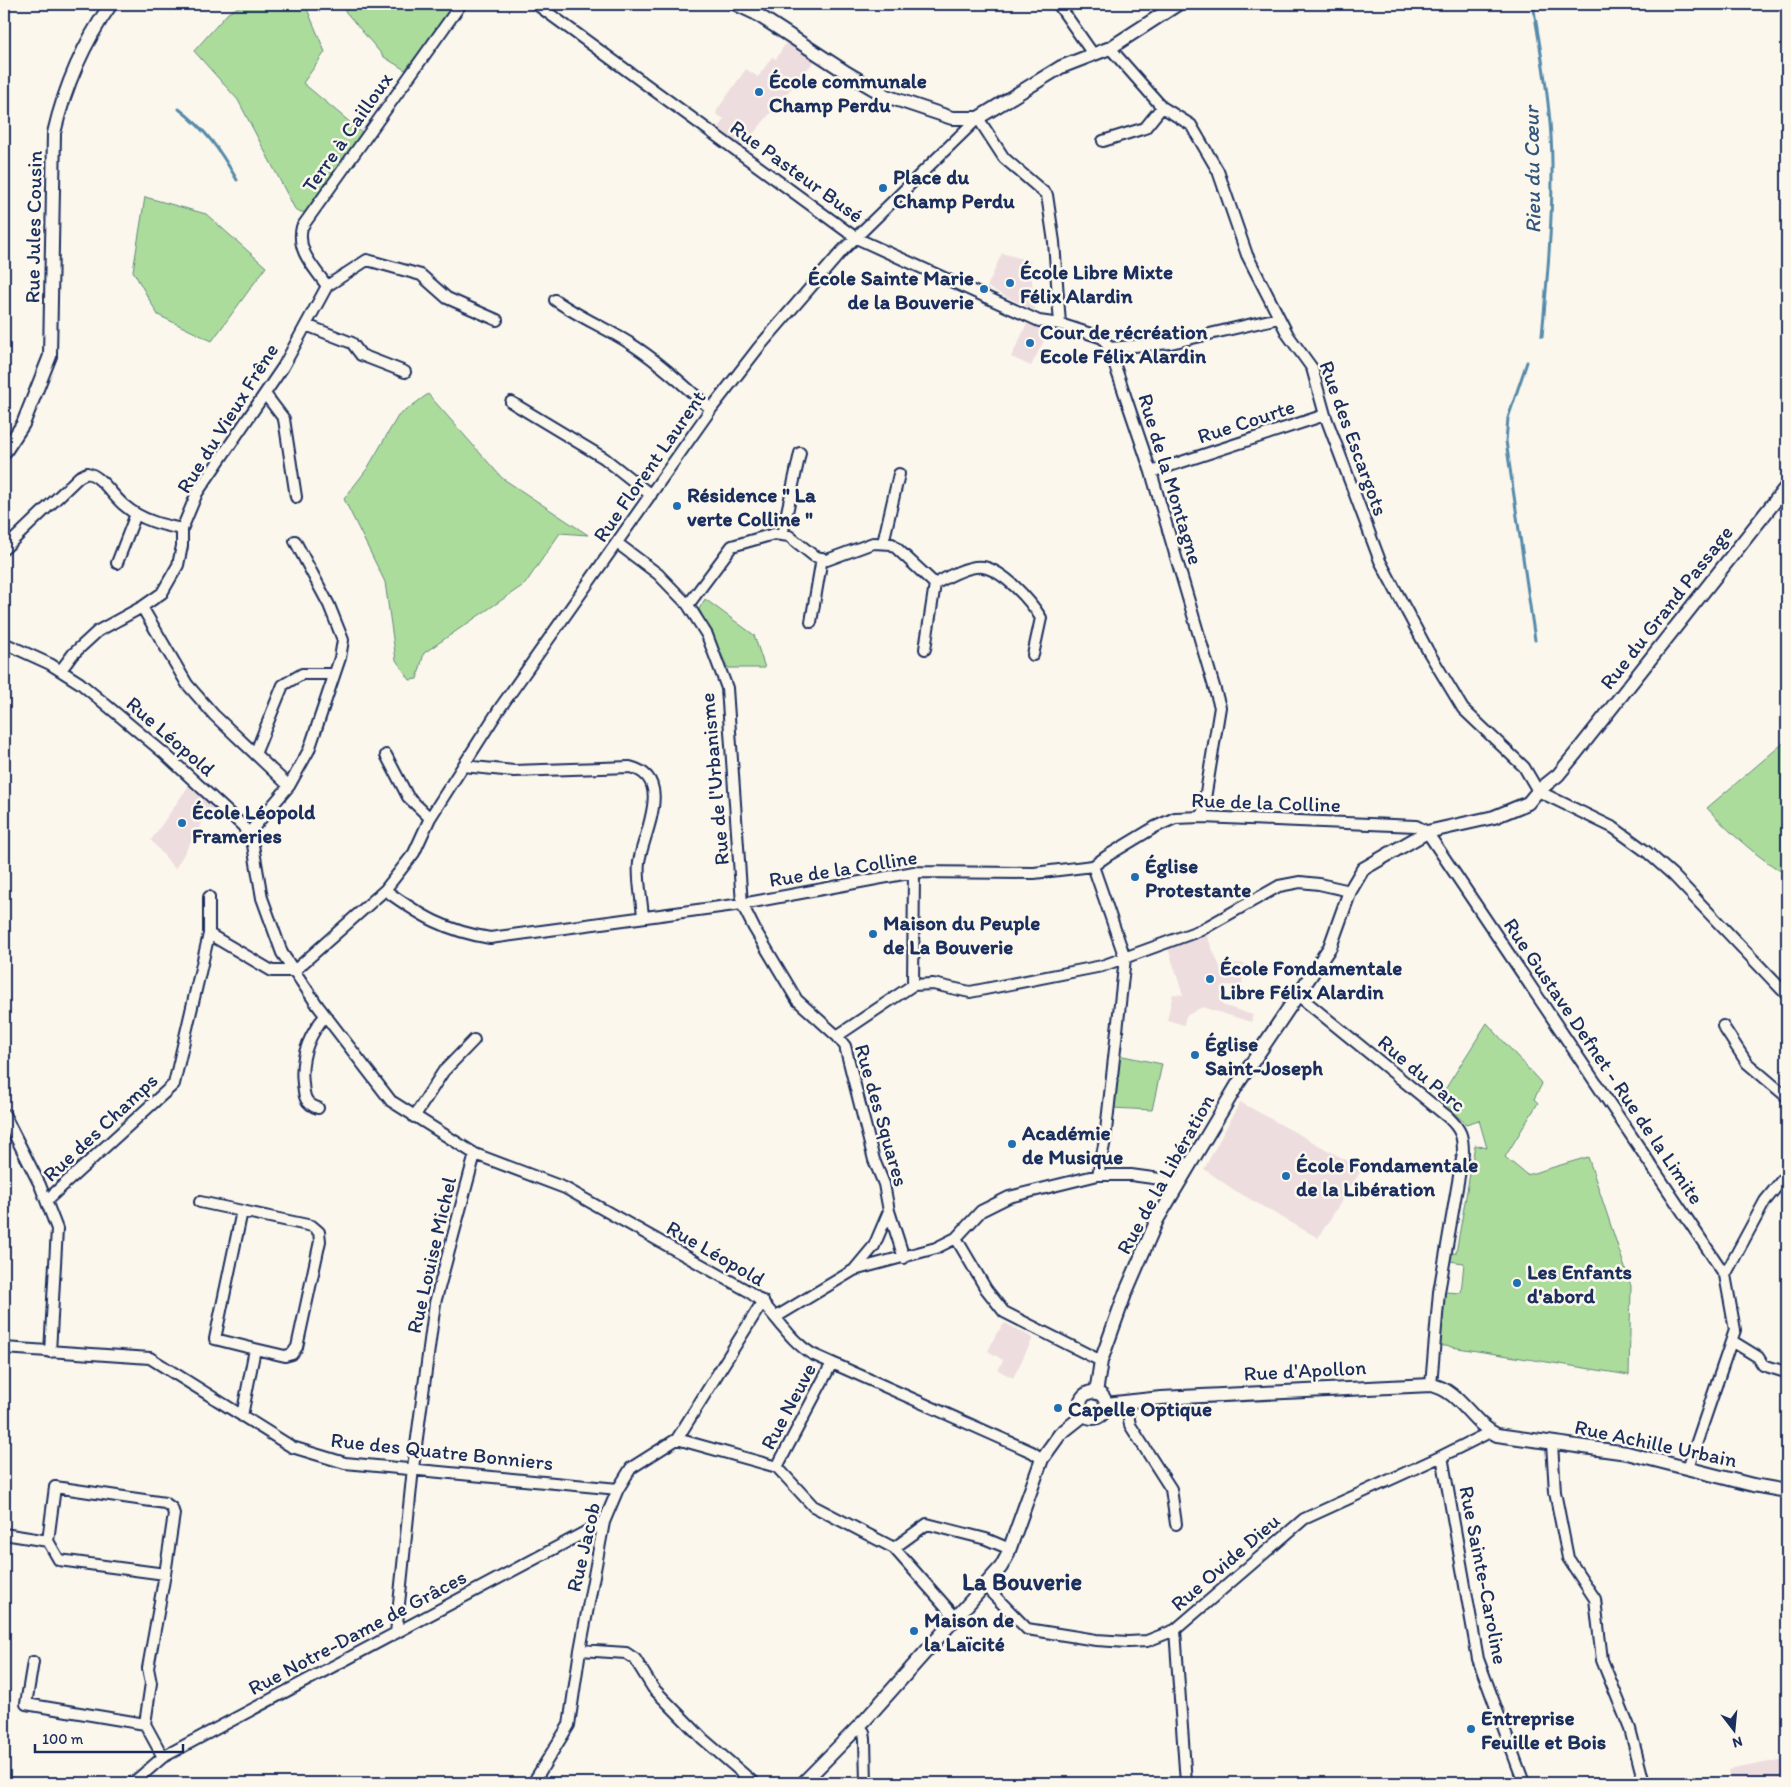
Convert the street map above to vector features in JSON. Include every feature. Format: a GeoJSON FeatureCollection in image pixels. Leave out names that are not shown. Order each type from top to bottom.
{"type":"FeatureCollection","features":[{"type":"Feature","properties":{"kind":"street","name":"Rue Jules Cousin"},"geometry":{"type":"LineString","coordinates":[[4,453],[23,424],[50,356],[54,133],[60,106],[93,29],[111,4]]}},
{"type":"Feature","properties":{"kind":"street","name":"Terre à Cailloux"},"geometry":{"type":"LineString","coordinates":[[327,286],[301,249],[299,237],[302,227],[461,4]]}},
{"type":"Feature","properties":{"kind":"street","name":"Rue Pasteur Busé"},"geometry":{"type":"LineString","coordinates":[[536,4],[856,238],[1039,320],[1060,324]]}},
{"type":"Feature","properties":{"kind":"street"},"geometry":{"type":"LineString","coordinates":[[736,4],[755,12],[847,73],[886,96],[952,118],[978,118]]}},
{"type":"Feature","properties":{"kind":"street"},"geometry":{"type":"LineString","coordinates":[[1058,4],[1092,54]]}},
{"type":"Feature","properties":{"kind":"street"},"geometry":{"type":"LineString","coordinates":[[856,238],[978,118],[1061,66],[1110,48],[1178,4]]}},
{"type":"Feature","properties":{"kind":"street","name":"Rue des Escargots"},"geometry":{"type":"LineString","coordinates":[[1110,48],[1162,107],[1191,125],[1218,171],[1247,255],[1288,336],[1312,368],[1325,415],[1380,561],[1428,651],[1464,709],[1524,767],[1538,791]]}},
{"type":"Feature","properties":{"kind":"street"},"geometry":{"type":"LineString","coordinates":[[1103,141],[1145,128],[1162,107]]}},
{"type":"Feature","properties":{"kind":"street"},"geometry":{"type":"LineString","coordinates":[[978,118],[1004,158],[1047,195],[1054,242],[1060,324],[1103,338],[1109,348],[1170,343],[1278,318]]}},
{"type":"Feature","properties":{"kind":"street","name":"Rue Florent Laurent"},"geometry":{"type":"LineString","coordinates":[[294,971],[385,890],[414,853],[430,818],[487,729],[711,410],[759,347],[856,238]]}},
{"type":"Feature","properties":{"kind":"street"},"geometry":{"type":"LineString","coordinates":[[327,286],[366,260],[421,275],[447,298],[497,320]]}},
{"type":"Feature","properties":{"kind":"street","name":"Rue du Vieux Frêne"},"geometry":{"type":"LineString","coordinates":[[61,670],[72,654],[98,631],[142,607],[162,593],[178,565],[182,546],[182,529],[198,493],[265,394],[327,286]]}},
{"type":"Feature","properties":{"kind":"street"},"geometry":{"type":"LineString","coordinates":[[555,300],[579,317],[629,343],[652,359],[711,410]]}},
{"type":"Feature","properties":{"kind":"street"},"geometry":{"type":"LineString","coordinates":[[306,325],[352,343],[361,355],[405,372]]}},
{"type":"Feature","properties":{"kind":"street","name":"Rue de la Montagne"},"geometry":{"type":"LineString","coordinates":[[1109,348],[1151,472],[1220,707],[1202,817]]}},
{"type":"Feature","properties":{"kind":"street"},"geometry":{"type":"LineString","coordinates":[[265,394],[284,419],[296,497]]}},
{"type":"Feature","properties":{"kind":"street"},"geometry":{"type":"LineString","coordinates":[[511,402],[604,458],[651,495]]}},
{"type":"Feature","properties":{"kind":"street","name":"Rue Courte"},"geometry":{"type":"LineString","coordinates":[[1151,472],[1325,415]]}},
{"type":"Feature","properties":{"kind":"street"},"geometry":{"type":"LineString","coordinates":[[782,535],[800,453]]}},
{"type":"Feature","properties":{"kind":"street"},"geometry":{"type":"LineString","coordinates":[[4,549],[79,476],[90,473],[121,504],[136,514],[160,524],[182,529]]}},
{"type":"Feature","properties":{"kind":"street"},"geometry":{"type":"LineString","coordinates":[[883,543],[899,474]]}},
{"type":"Feature","properties":{"kind":"street","name":"Rue du Grand Passage"},"geometry":{"type":"LineString","coordinates":[[1538,791],[1558,775],[1576,753],[1787,486]]}},
{"type":"Feature","properties":{"kind":"street"},"geometry":{"type":"LineString","coordinates":[[116,563],[136,514]]}},
{"type":"Feature","properties":{"kind":"street"},"geometry":{"type":"LineString","coordinates":[[688,605],[732,546],[774,534],[789,536],[814,556],[827,560],[873,543],[892,544],[935,584]]}},
{"type":"Feature","properties":{"kind":"street"},"geometry":{"type":"LineString","coordinates":[[248,834],[289,786],[308,750],[340,658],[343,640],[329,606],[295,541]]}},
{"type":"Feature","properties":{"kind":"street","name":"Rue de l'Urbanisme"},"geometry":{"type":"LineString","coordinates":[[617,543],[658,574],[688,605],[707,635],[727,688],[742,904]]}},
{"type":"Feature","properties":{"kind":"street"},"geometry":{"type":"LineString","coordinates":[[812,622],[822,558]]}},
{"type":"Feature","properties":{"kind":"street"},"geometry":{"type":"LineString","coordinates":[[935,584],[970,568],[983,567],[1003,577],[1031,602],[1041,618],[1033,655]]}},
{"type":"Feature","properties":{"kind":"street"},"geometry":{"type":"LineString","coordinates":[[925,649],[935,584]]}},
{"type":"Feature","properties":{"kind":"street"},"geometry":{"type":"LineString","coordinates":[[142,607],[187,684],[289,786]]}},
{"type":"Feature","properties":{"kind":"street","name":"Rue Léopold"},"geometry":{"type":"LineString","coordinates":[[4,643],[61,670],[165,754],[239,821],[253,844],[261,895],[270,925],[282,953],[325,1016],[382,1092],[396,1105],[475,1154],[574,1193],[763,1301],[798,1345],[832,1363],[1027,1450],[1042,1459]]}},
{"type":"Feature","properties":{"kind":"street"},"geometry":{"type":"LineString","coordinates":[[255,754],[283,685],[302,674],[334,674]]}},
{"type":"Feature","properties":{"kind":"street"},"geometry":{"type":"LineString","coordinates":[[386,755],[408,797],[430,818]]}},
{"type":"Feature","properties":{"kind":"street"},"geometry":{"type":"LineString","coordinates":[[463,766],[514,771],[630,767],[644,772],[650,777],[654,801],[651,823],[639,863],[643,917]]}},
{"type":"Feature","properties":{"kind":"street"},"geometry":{"type":"LineString","coordinates":[[1427,832],[1494,817],[1528,803],[1538,791],[1614,828],[1647,852],[1673,875],[1787,995]]}},
{"type":"Feature","properties":{"kind":"street","name":"Rue de la Colline"},"geometry":{"type":"LineString","coordinates":[[385,890],[418,914],[443,927],[465,934],[490,938],[742,904],[914,872],[1034,873],[1093,866],[1106,856],[1155,827],[1175,818],[1202,817],[1416,826],[1427,832]]}},
{"type":"Feature","properties":{"kind":"street","name":"Rue de la Libération"},"geometry":{"type":"LineString","coordinates":[[1096,1393],[1101,1361],[1141,1254],[1176,1187],[1244,1074],[1299,996],[1330,947],[1350,890],[1363,869],[1427,832]]}},
{"type":"Feature","properties":{"kind":"street","name":"Rue Gustave Defnet - Rue de la Limite"},"geometry":{"type":"LineString","coordinates":[[1427,832],[1725,1275],[1735,1330],[1688,1468]]}},
{"type":"Feature","properties":{"kind":"street"},"geometry":{"type":"LineString","coordinates":[[1093,866],[1125,958],[1105,1140],[1098,1175]]}},
{"type":"Feature","properties":{"kind":"street"},"geometry":{"type":"LineString","coordinates":[[913,985],[914,872]]}},
{"type":"Feature","properties":{"kind":"street"},"geometry":{"type":"LineString","coordinates":[[837,1036],[913,985],[933,984],[970,992],[1102,966],[1201,930],[1280,886],[1300,882],[1350,890]]}},
{"type":"Feature","properties":{"kind":"street","name":"Rue des Champs"},"geometry":{"type":"LineString","coordinates":[[47,1200],[174,1084],[208,934],[209,897]]}},
{"type":"Feature","properties":{"kind":"street","name":"Rue des Squares"},"geometry":{"type":"LineString","coordinates":[[742,904],[754,928],[797,1000],[837,1036],[845,1046],[874,1160],[884,1184],[889,1211],[874,1246],[854,1270],[776,1317]]}},
{"type":"Feature","properties":{"kind":"street"},"geometry":{"type":"LineString","coordinates":[[208,934],[272,971],[294,971]]}},
{"type":"Feature","properties":{"kind":"street","name":"Rue du Parc"},"geometry":{"type":"LineString","coordinates":[[1299,996],[1460,1129],[1463,1137],[1463,1153],[1435,1324],[1431,1385]]}},
{"type":"Feature","properties":{"kind":"street"},"geometry":{"type":"LineString","coordinates":[[318,1108],[311,1106],[304,1098],[301,1068],[307,1043],[325,1016]]}},
{"type":"Feature","properties":{"kind":"street"},"geometry":{"type":"LineString","coordinates":[[1723,1026],[1747,1063],[1787,1097]]}},
{"type":"Feature","properties":{"kind":"street"},"geometry":{"type":"LineString","coordinates":[[414,1117],[443,1072],[474,1040]]}},
{"type":"Feature","properties":{"kind":"street"},"geometry":{"type":"LineString","coordinates":[[4,1114],[47,1200],[58,1236],[50,1352]]}},
{"type":"Feature","properties":{"kind":"street","name":"Rue Louise Michel"},"geometry":{"type":"LineString","coordinates":[[396,1633],[413,1468],[435,1303],[475,1154]]}},
{"type":"Feature","properties":{"kind":"street"},"geometry":{"type":"LineString","coordinates":[[1725,1275],[1765,1201],[1787,1174]]}},
{"type":"Feature","properties":{"kind":"street"},"geometry":{"type":"LineString","coordinates":[[854,1270],[936,1248],[956,1238],[981,1211],[1009,1197],[1098,1175],[1131,1175],[1160,1180],[1176,1187]]}},
{"type":"Feature","properties":{"kind":"street"},"geometry":{"type":"LineString","coordinates":[[200,1202],[242,1211],[312,1226],[319,1232],[320,1241],[297,1347],[292,1354],[285,1356],[215,1339],[242,1211]]}},
{"type":"Feature","properties":{"kind":"street"},"geometry":{"type":"LineString","coordinates":[[889,1211],[904,1258]]}},
{"type":"Feature","properties":{"kind":"street"},"geometry":{"type":"LineString","coordinates":[[956,1238],[986,1289],[1004,1312],[1101,1361]]}},
{"type":"Feature","properties":{"kind":"street","name":"Rue Jacob"},"geometry":{"type":"LineString","coordinates":[[533,1783],[569,1725],[580,1650],[604,1522],[618,1489],[631,1468],[677,1439],[763,1301]]}},
{"type":"Feature","properties":{"kind":"street"},"geometry":{"type":"LineString","coordinates":[[1732,1341],[1758,1357],[1763,1366],[1782,1371],[1787,1370]]}},
{"type":"Feature","properties":{"kind":"street","name":"Rue des Quatre Bonniers"},"geometry":{"type":"LineString","coordinates":[[4,1348],[150,1358],[292,1447],[345,1463],[618,1489]]}},
{"type":"Feature","properties":{"kind":"street"},"geometry":{"type":"LineString","coordinates":[[242,1416],[255,1348]]}},
{"type":"Feature","properties":{"kind":"street","name":"Rue Neuve"},"geometry":{"type":"LineString","coordinates":[[777,1467],[832,1363]]}},
{"type":"Feature","properties":{"kind":"street","name":"Rue d'Apollon"},"geometry":{"type":"LineString","coordinates":[[1106,1404],[1161,1398],[1431,1385],[1451,1394],[1490,1432]]}},
{"type":"Feature","properties":{"kind":"street"},"geometry":{"type":"LineString","coordinates":[[1096,1393],[1103,1397],[1106,1404],[1104,1412],[1099,1417],[1090,1418],[1084,1415],[1080,1407],[1082,1399],[1087,1394],[1096,1393]]}},
{"type":"Feature","properties":{"kind":"street"},"geometry":{"type":"LineString","coordinates":[[1126,1402],[1130,1425],[1171,1489],[1176,1524]]}},
{"type":"Feature","properties":{"kind":"street"},"geometry":{"type":"LineString","coordinates":[[803,1783],[859,1726],[1003,1564],[1010,1550],[1042,1459],[1060,1434],[1084,1415]]}},
{"type":"Feature","properties":{"kind":"street","name":"Rue Achille Urbain"},"geometry":{"type":"LineString","coordinates":[[1490,1432],[1503,1437],[1610,1450],[1786,1490]]}},
{"type":"Feature","properties":{"kind":"street","name":"Rue Ovide Dieu"},"geometry":{"type":"LineString","coordinates":[[985,1586],[1027,1629],[1096,1640],[1128,1642],[1160,1637],[1175,1630],[1304,1519],[1490,1432]]}},
{"type":"Feature","properties":{"kind":"street"},"geometry":{"type":"LineString","coordinates":[[677,1439],[777,1467],[813,1506],[894,1548],[956,1618]]}},
{"type":"Feature","properties":{"kind":"street"},"geometry":{"type":"LineString","coordinates":[[1552,1443],[1555,1492],[1568,1558],[1595,1598],[1602,1660],[1630,1729],[1644,1783]]}},
{"type":"Feature","properties":{"kind":"street","name":"Rue Sainte-Caroline"},"geometry":{"type":"LineString","coordinates":[[1442,1456],[1478,1660],[1524,1783]]}},
{"type":"Feature","properties":{"kind":"street"},"geometry":{"type":"LineString","coordinates":[[163,1757],[145,1724],[151,1683],[148,1668],[165,1574],[174,1514],[172,1508],[165,1503],[55,1487],[48,1541],[59,1560],[165,1574]]}},
{"type":"Feature","properties":{"kind":"street","name":"Rue Notre-Dame de Grâces"},"geometry":{"type":"LineString","coordinates":[[133,1783],[163,1757],[604,1522]]}},
{"type":"Feature","properties":{"kind":"street"},"geometry":{"type":"LineString","coordinates":[[894,1548],[928,1524],[986,1539],[1010,1550]]}},
{"type":"Feature","properties":{"kind":"street"},"geometry":{"type":"LineString","coordinates":[[4,1534],[48,1541]]}},
{"type":"Feature","properties":{"kind":"street"},"geometry":{"type":"LineString","coordinates":[[1175,1630],[1186,1783]]}},
{"type":"Feature","properties":{"kind":"street"},"geometry":{"type":"LineString","coordinates":[[580,1650],[626,1654],[635,1659],[653,1688],[703,1739],[754,1783]]}},
{"type":"Feature","properties":{"kind":"street"},"geometry":{"type":"LineString","coordinates":[[33,1662],[26,1704],[145,1724]]}},
{"type":"Feature","properties":{"kind":"street"},"geometry":{"type":"LineString","coordinates":[[859,1726],[864,1732],[865,1739],[866,1783]]}},
{"type":"Feature","properties":{"kind":"shaded area","name":"École communale Champ Perdu"},"geometry":{"type":"Polygon","coordinates":[[[787,41],[816,59],[742,147],[717,131],[724,119],[716,114],[717,110],[746,69],[758,77],[772,57],[776,59],[787,41]]]}},
{"type":"Feature","properties":{"kind":"shaded area","name":"École Libre Mixte Félix Alardin"},"geometry":{"type":"Polygon","coordinates":[[[1002,253],[1030,261],[1035,311],[987,287],[1002,253]]]}},
{"type":"Feature","properties":{"kind":"shaded area","name":"Cour de récréation Ecole Félix Alardin"},"geometry":{"type":"Polygon","coordinates":[[[1027,324],[1050,329],[1031,366],[1011,357],[1027,324]]]}},
{"type":"Feature","properties":{"kind":"shaded area","name":"École Léopold Frameries"},"geometry":{"type":"Polygon","coordinates":[[[190,784],[212,806],[175,869],[151,840],[190,784]]]}},
{"type":"Feature","properties":{"kind":"shaded area","name":"École Fondamentale Libre Félix Alardin"},"geometry":{"type":"Polygon","coordinates":[[[1206,934],[1223,974],[1227,962],[1246,964],[1241,987],[1227,985],[1222,1005],[1253,1015],[1251,1022],[1202,1007],[1186,1016],[1184,1025],[1167,1020],[1173,994],[1183,995],[1168,948],[1206,934]]]}},
{"type":"Feature","properties":{"kind":"shaded area","name":"École Fondamentale de la Libération"},"geometry":{"type":"Polygon","coordinates":[[[1240,1102],[1362,1169],[1318,1238],[1234,1190],[1204,1169],[1240,1102]]]}},
{"type":"Feature","properties":{"kind":"shaded area"},"geometry":{"type":"Polygon","coordinates":[[[1005,1323],[1033,1338],[1013,1378],[998,1370],[1003,1360],[988,1351],[996,1334],[1005,1323]]]}},
{"type":"Feature","properties":{"kind":"shaded area"},"geometry":{"type":"Polygon","coordinates":[[[1787,1747],[1787,1783],[1730,1783],[1728,1770],[1784,1759],[1787,1747]]]}},
{"type":"Feature","properties":{"kind":"green space"},"geometry":{"type":"Polygon","coordinates":[[[244,4],[305,4],[325,52],[303,83],[364,134],[308,213],[296,211],[238,100],[194,51],[228,13],[244,4]]]}},
{"type":"Feature","properties":{"kind":"green space"},"geometry":{"type":"Polygon","coordinates":[[[339,4],[440,4],[452,12],[405,70],[384,57],[339,4]]]}},
{"type":"Feature","properties":{"kind":"green space"},"geometry":{"type":"Polygon","coordinates":[[[145,197],[206,214],[266,267],[212,341],[158,315],[133,271],[145,197]]]}},
{"type":"Feature","properties":{"kind":"green space"},"geometry":{"type":"Polygon","coordinates":[[[428,394],[502,478],[588,535],[560,533],[525,584],[424,653],[417,679],[410,680],[396,660],[385,582],[344,499],[367,469],[398,416],[428,394]]]}},
{"type":"Feature","properties":{"kind":"green space"},"geometry":{"type":"Polygon","coordinates":[[[705,599],[754,635],[765,668],[728,668],[699,609],[705,599]]]}},
{"type":"Feature","properties":{"kind":"green space"},"geometry":{"type":"Polygon","coordinates":[[[1787,740],[1787,875],[1765,861],[1725,827],[1707,808],[1787,740]]]}},
{"type":"Feature","properties":{"kind":"green space"},"geometry":{"type":"Polygon","coordinates":[[[1487,1023],[1542,1084],[1534,1099],[1538,1103],[1505,1157],[1527,1175],[1588,1157],[1631,1286],[1629,1375],[1439,1345],[1445,1292],[1461,1293],[1464,1263],[1449,1261],[1450,1254],[1456,1253],[1475,1145],[1487,1148],[1479,1120],[1466,1124],[1439,1099],[1487,1023]]]}},
{"type":"Feature","properties":{"kind":"green space"},"geometry":{"type":"Polygon","coordinates":[[[1118,1055],[1162,1064],[1152,1110],[1112,1108],[1118,1055]]]}},
{"type":"Feature","properties":{"kind":"waterway","name":"Rieu du Cœur"},"geometry":{"type":"LineString","coordinates":[[1533,4],[1546,89],[1552,153],[1550,235],[1542,336]]}},
{"type":"Feature","properties":{"kind":"waterway"},"geometry":{"type":"LineString","coordinates":[[179,109],[212,141],[237,180]]}},
{"type":"Feature","properties":{"kind":"waterway","name":"Rieu du Cœur"},"geometry":{"type":"LineString","coordinates":[[1527,362],[1508,418],[1506,441],[1535,640]]}},
{"type":"Feature","properties":{"kind":"place","name":"École communale Champ Perdu"},"geometry":{"type":"Point","coordinates":[759,92]}},
{"type":"Feature","properties":{"kind":"place","name":"Place du Champ Perdu"},"geometry":{"type":"Point","coordinates":[883,188]}},
{"type":"Feature","properties":{"kind":"place","name":"École Libre Mixte Félix Alardin"},"geometry":{"type":"Point","coordinates":[1010,283]}},
{"type":"Feature","properties":{"kind":"place","name":"École Sainte Marie de la Bouverie"},"geometry":{"type":"Point","coordinates":[984,289]}},
{"type":"Feature","properties":{"kind":"place","name":"Cour de récréation Ecole Félix Alardin"},"geometry":{"type":"Point","coordinates":[1030,343]}},
{"type":"Feature","properties":{"kind":"place","name":"Résidence \" La verte Colline \""},"geometry":{"type":"Point","coordinates":[677,506]}},
{"type":"Feature","properties":{"kind":"place","name":"École Léopold Frameries"},"geometry":{"type":"Point","coordinates":[182,823]}},
{"type":"Feature","properties":{"kind":"place","name":"Église Protestante"},"geometry":{"type":"Point","coordinates":[1135,877]}},
{"type":"Feature","properties":{"kind":"place","name":"Maison du Peuple de La Bouverie"},"geometry":{"type":"Point","coordinates":[873,934]}},
{"type":"Feature","properties":{"kind":"place","name":"École Fondamentale Libre Félix Alardin"},"geometry":{"type":"Point","coordinates":[1210,979]}},
{"type":"Feature","properties":{"kind":"place","name":"Église Saint-Joseph"},"geometry":{"type":"Point","coordinates":[1195,1055]}},
{"type":"Feature","properties":{"kind":"place","name":"Académie de Musique"},"geometry":{"type":"Point","coordinates":[1012,1144]}},
{"type":"Feature","properties":{"kind":"place","name":"École Fondamentale de la Libération"},"geometry":{"type":"Point","coordinates":[1286,1176]}},
{"type":"Feature","properties":{"kind":"place","name":"Les Enfants d'abord"},"geometry":{"type":"Point","coordinates":[1517,1283]}},
{"type":"Feature","properties":{"kind":"place","name":"Capelle Optique"},"geometry":{"type":"Point","coordinates":[1058,1408]}},
{"type":"Feature","properties":{"kind":"place","name":"Maison de la Laïcité"},"geometry":{"type":"Point","coordinates":[914,1631]}},
{"type":"Feature","properties":{"kind":"place","name":"Entreprise Feuille et Bois"},"geometry":{"type":"Point","coordinates":[1471,1729]}},
{"type":"Feature","properties":{"kind":"district","name":"La Bouverie"},"geometry":{"type":"Point","coordinates":[1022,1581]}}]}
